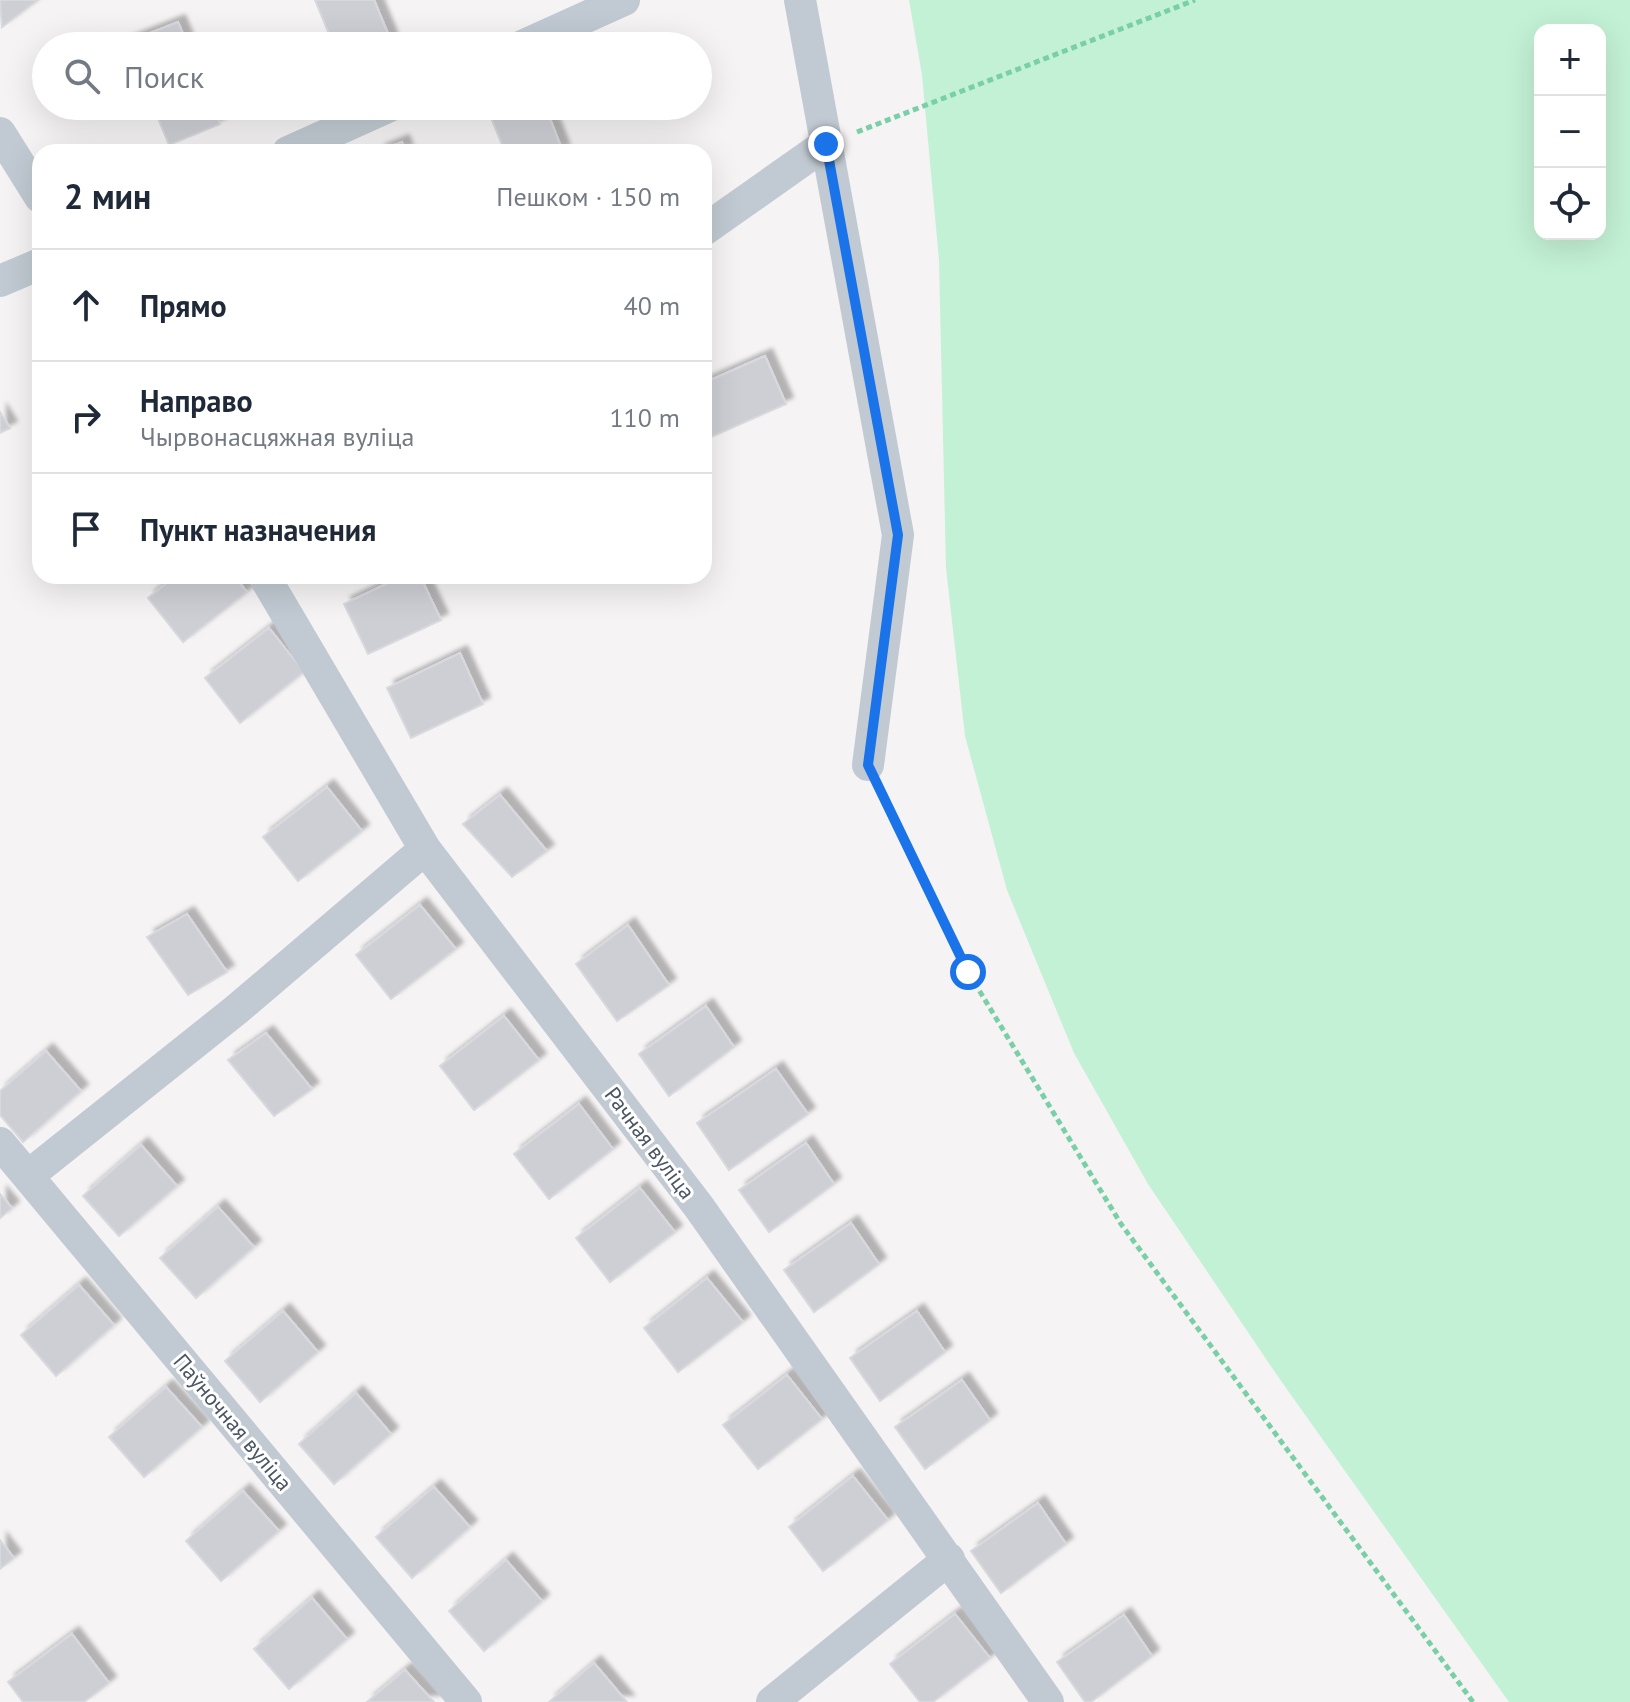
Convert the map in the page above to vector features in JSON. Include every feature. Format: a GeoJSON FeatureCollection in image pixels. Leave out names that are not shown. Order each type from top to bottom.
{"type":"FeatureCollection","features":[{"type":"Feature","properties":{"kind":"street"},"geometry":{"type":"LineString","coordinates":[[553,32],[624,0]]}},
{"type":"Feature","properties":{"kind":"street"},"geometry":{"type":"LineString","coordinates":[[800,0],[898,535],[868,765]]}},
{"type":"Feature","properties":{"kind":"street"},"geometry":{"type":"LineString","coordinates":[[306,144],[359,120]]}},
{"type":"Feature","properties":{"kind":"street"},"geometry":{"type":"LineString","coordinates":[[0,133],[32,184]]}},
{"type":"Feature","properties":{"kind":"street"},"geometry":{"type":"LineString","coordinates":[[712,224],[826,144]]}},
{"type":"Feature","properties":{"kind":"street"},"geometry":{"type":"LineString","coordinates":[[0,281],[32,267]]}},
{"type":"Feature","properties":{"kind":"street","name":"Рачная вуліца"},"geometry":{"type":"LineString","coordinates":[[269,584],[425,849],[699,1207],[1048,1702]]}},
{"type":"Feature","properties":{"kind":"street"},"geometry":{"type":"LineString","coordinates":[[29,1175],[236,1010],[425,849]]}},
{"type":"Feature","properties":{"kind":"street","name":"Паўночная вуліца"},"geometry":{"type":"LineString","coordinates":[[0,1143],[466,1702]]}},
{"type":"Feature","properties":{"kind":"street"},"geometry":{"type":"LineString","coordinates":[[772,1702],[949,1559]]}},
{"type":"Feature","properties":{"kind":"path"},"geometry":{"type":"LineString","coordinates":[[826,144],[1195,0]]}},
{"type":"Feature","properties":{"kind":"path"},"geometry":{"type":"LineString","coordinates":[[868,765],[968,972],[1121,1224],[1473,1702]]}},
{"type":"Feature","properties":{"kind":"green space"},"geometry":{"type":"Polygon","coordinates":[[[909,0],[1630,0],[1630,1702],[1509,1702],[1279,1378],[1148,1184],[1074,1053],[1007,890],[965,736],[946,568],[939,260],[922,75],[909,0]]]}},
{"type":"Feature","properties":{"kind":"building"},"geometry":{"type":"Polygon","coordinates":[[[0,0],[38,0],[2,27],[0,0]]]}},
{"type":"Feature","properties":{"kind":"building"},"geometry":{"type":"Polygon","coordinates":[[[315,0],[374,0],[387,32],[328,32],[315,0]]]}},
{"type":"Feature","properties":{"kind":"building"},"geometry":{"type":"Polygon","coordinates":[[[178,22],[182,32],[152,32],[178,22]]]}},
{"type":"Feature","properties":{"kind":"building"},"geometry":{"type":"Polygon","coordinates":[[[159,120],[218,120],[220,124],[171,144],[169,144],[159,120]]]}},
{"type":"Feature","properties":{"kind":"building"},"geometry":{"type":"Polygon","coordinates":[[[492,120],[550,120],[560,144],[502,144],[492,120]]]}},
{"type":"Feature","properties":{"kind":"building"},"geometry":{"type":"Polygon","coordinates":[[[765,356],[786,404],[712,437],[712,379],[765,356]]]}},
{"type":"Feature","properties":{"kind":"building"},"geometry":{"type":"Polygon","coordinates":[[[0,412],[10,428],[0,433],[0,412]]]}},
{"type":"Feature","properties":{"kind":"building"},"geometry":{"type":"Polygon","coordinates":[[[166,584],[240,584],[247,592],[183,642],[148,598],[166,584]]]}},
{"type":"Feature","properties":{"kind":"building"},"geometry":{"type":"Polygon","coordinates":[[[386,584],[424,584],[441,620],[368,654],[344,604],[386,584]]]}},
{"type":"Feature","properties":{"kind":"building"},"geometry":{"type":"Polygon","coordinates":[[[269,628],[304,672],[240,723],[205,678],[269,628]]]}},
{"type":"Feature","properties":{"kind":"building"},"geometry":{"type":"Polygon","coordinates":[[[460,653],[483,704],[411,738],[387,688],[460,653]]]}},
{"type":"Feature","properties":{"kind":"building"},"geometry":{"type":"Polygon","coordinates":[[[327,787],[362,831],[298,881],[263,837],[327,787]]]}},
{"type":"Feature","properties":{"kind":"building"},"geometry":{"type":"Polygon","coordinates":[[[500,795],[547,851],[512,877],[463,824],[500,795]]]}},
{"type":"Feature","properties":{"kind":"building"},"geometry":{"type":"Polygon","coordinates":[[[420,905],[456,949],[391,999],[356,955],[420,905]]]}},
{"type":"Feature","properties":{"kind":"building"},"geometry":{"type":"Polygon","coordinates":[[[187,914],[227,972],[188,995],[147,937],[187,914]]]}},
{"type":"Feature","properties":{"kind":"building"},"geometry":{"type":"Polygon","coordinates":[[[628,925],[669,985],[617,1021],[576,964],[628,925]]]}},
{"type":"Feature","properties":{"kind":"building"},"geometry":{"type":"Polygon","coordinates":[[[706,1006],[734,1047],[669,1096],[639,1054],[706,1006]]]}},
{"type":"Feature","properties":{"kind":"building"},"geometry":{"type":"Polygon","coordinates":[[[504,1016],[539,1060],[474,1110],[440,1066],[504,1016]]]}},
{"type":"Feature","properties":{"kind":"building"},"geometry":{"type":"Polygon","coordinates":[[[266,1033],[312,1089],[274,1116],[228,1060],[266,1033]]]}},
{"type":"Feature","properties":{"kind":"building"},"geometry":{"type":"Polygon","coordinates":[[[46,1051],[81,1091],[23,1142],[0,1115],[0,1091],[46,1051]]]}},
{"type":"Feature","properties":{"kind":"building"},"geometry":{"type":"Polygon","coordinates":[[[776,1069],[808,1114],[729,1170],[697,1123],[776,1069]]]}},
{"type":"Feature","properties":{"kind":"building"},"geometry":{"type":"Polygon","coordinates":[[[579,1104],[613,1149],[549,1199],[514,1154],[579,1104]]]}},
{"type":"Feature","properties":{"kind":"building"},"geometry":{"type":"Polygon","coordinates":[[[806,1143],[834,1184],[769,1232],[739,1190],[806,1143]]]}},
{"type":"Feature","properties":{"kind":"building"},"geometry":{"type":"Polygon","coordinates":[[[141,1145],[177,1186],[119,1236],[83,1196],[141,1145]]]}},
{"type":"Feature","properties":{"kind":"building"},"geometry":{"type":"Polygon","coordinates":[[[640,1188],[675,1232],[610,1282],[576,1238],[640,1188]]]}},
{"type":"Feature","properties":{"kind":"building"},"geometry":{"type":"Polygon","coordinates":[[[0,1194],[12,1208],[0,1218],[0,1194]]]}},
{"type":"Feature","properties":{"kind":"building"},"geometry":{"type":"Polygon","coordinates":[[[218,1207],[254,1247],[196,1298],[160,1258],[218,1207]]]}},
{"type":"Feature","properties":{"kind":"building"},"geometry":{"type":"Polygon","coordinates":[[[851,1223],[879,1264],[814,1312],[784,1270],[851,1223]]]}},
{"type":"Feature","properties":{"kind":"building"},"geometry":{"type":"Polygon","coordinates":[[[707,1278],[743,1322],[678,1372],[644,1328],[707,1278]]]}},
{"type":"Feature","properties":{"kind":"building"},"geometry":{"type":"Polygon","coordinates":[[[79,1285],[114,1325],[56,1376],[21,1335],[79,1285]]]}},
{"type":"Feature","properties":{"kind":"building"},"geometry":{"type":"Polygon","coordinates":[[[283,1311],[318,1352],[260,1402],[225,1361],[283,1311]]]}},
{"type":"Feature","properties":{"kind":"building"},"geometry":{"type":"Polygon","coordinates":[[[917,1311],[945,1352],[880,1401],[850,1358],[917,1311]]]}},
{"type":"Feature","properties":{"kind":"building"},"geometry":{"type":"Polygon","coordinates":[[[787,1375],[822,1419],[758,1469],[723,1425],[787,1375]]]}},
{"type":"Feature","properties":{"kind":"building"},"geometry":{"type":"Polygon","coordinates":[[[962,1380],[990,1420],[925,1469],[895,1427],[962,1380]]]}},
{"type":"Feature","properties":{"kind":"building"},"geometry":{"type":"Polygon","coordinates":[[[166,1387],[202,1427],[144,1477],[109,1437],[166,1387]]]}},
{"type":"Feature","properties":{"kind":"building"},"geometry":{"type":"Polygon","coordinates":[[[356,1393],[391,1434],[334,1484],[299,1444],[356,1393]]]}},
{"type":"Feature","properties":{"kind":"building"},"geometry":{"type":"Polygon","coordinates":[[[853,1476],[888,1520],[823,1571],[789,1527],[853,1476]]]}},
{"type":"Feature","properties":{"kind":"building"},"geometry":{"type":"Polygon","coordinates":[[[434,1487],[470,1527],[412,1578],[376,1537],[434,1487]]]}},
{"type":"Feature","properties":{"kind":"building"},"geometry":{"type":"Polygon","coordinates":[[[243,1491],[279,1531],[221,1581],[186,1541],[243,1491]]]}},
{"type":"Feature","properties":{"kind":"building"},"geometry":{"type":"Polygon","coordinates":[[[1038,1503],[1066,1544],[1001,1593],[971,1551],[1038,1503]]]}},
{"type":"Feature","properties":{"kind":"building"},"geometry":{"type":"Polygon","coordinates":[[[0,1540],[14,1558],[0,1569],[0,1540]]]}},
{"type":"Feature","properties":{"kind":"building"},"geometry":{"type":"Polygon","coordinates":[[[506,1560],[542,1601],[484,1651],[449,1611],[506,1560]]]}},
{"type":"Feature","properties":{"kind":"building"},"geometry":{"type":"Polygon","coordinates":[[[312,1598],[347,1639],[289,1689],[254,1649],[312,1598]]]}},
{"type":"Feature","properties":{"kind":"building"},"geometry":{"type":"Polygon","coordinates":[[[955,1614],[990,1658],[933,1702],[920,1702],[890,1664],[955,1614]]]}},
{"type":"Feature","properties":{"kind":"building"},"geometry":{"type":"Polygon","coordinates":[[[1124,1615],[1152,1656],[1091,1702],[1085,1702],[1057,1662],[1124,1615]]]}},
{"type":"Feature","properties":{"kind":"building"},"geometry":{"type":"Polygon","coordinates":[[[72,1634],[109,1683],[84,1702],[23,1702],[8,1682],[72,1634]]]}},
{"type":"Feature","properties":{"kind":"building"},"geometry":{"type":"Polygon","coordinates":[[[594,1663],[627,1702],[549,1702],[594,1663]]]}},
{"type":"Feature","properties":{"kind":"building"},"geometry":{"type":"Polygon","coordinates":[[[405,1670],[434,1702],[367,1702],[405,1670]]]}},
{"type":"Feature","properties":{"kind":"route"},"geometry":{"type":"LineString","coordinates":[[826,144],[898,535],[868,765],[968,972]]}}]}
